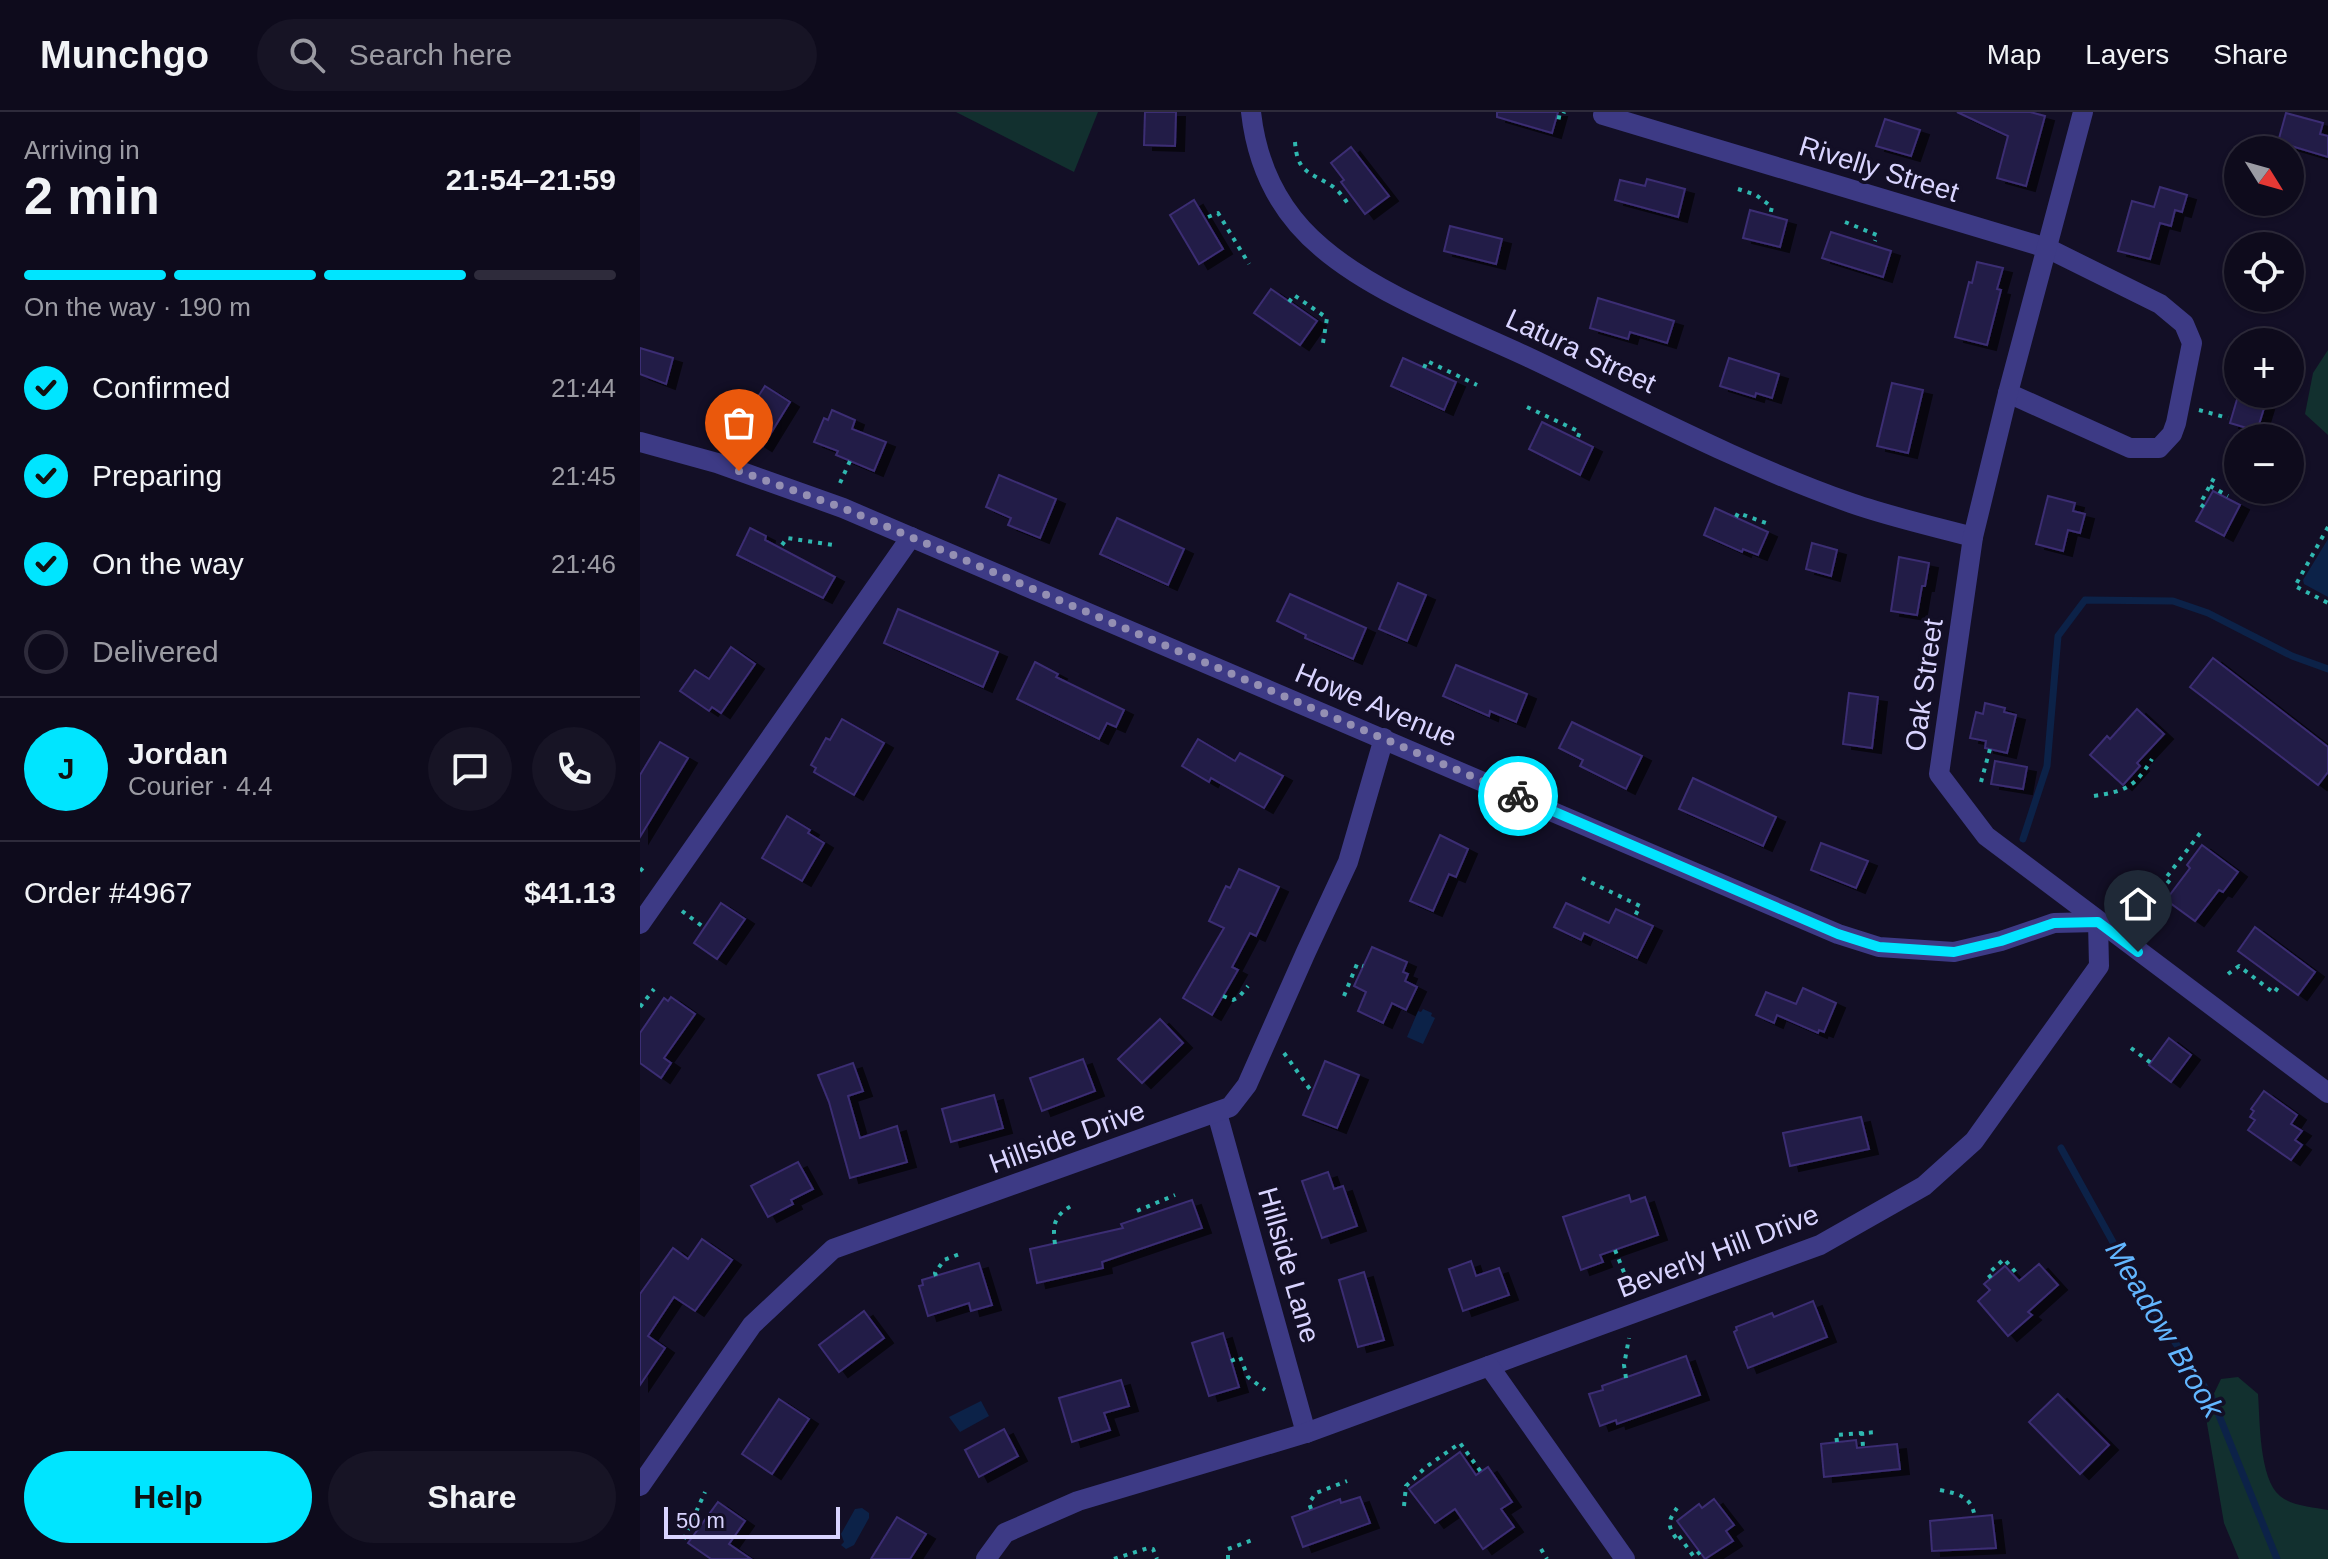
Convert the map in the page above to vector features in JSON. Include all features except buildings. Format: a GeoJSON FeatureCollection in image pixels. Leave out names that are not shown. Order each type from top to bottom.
{"type":"FeatureCollection","features":[{"type":"Feature","properties":{"kind":"street","name":"Latura Street"},"geometry":{"type":"LineString","coordinates":[[1251,112],[1259,154],[1277,195],[1305,232],[1342,264],[1420,306],[1746,460],[1852,503],[1973,537]]}},
{"type":"Feature","properties":{"kind":"street","name":"Oak Street"},"geometry":{"type":"LineString","coordinates":[[2083,112],[1973,537],[1939,774],[1986,836],[2328,1093]]}},
{"type":"Feature","properties":{"kind":"street","name":"Rivelly Street"},"geometry":{"type":"LineString","coordinates":[[1603,114],[2047,248],[2160,304],[2179,318],[2189,331],[2192,343],[2180,405],[2172,434],[2159,448],[2130,448],[2008,393]]}},
{"type":"Feature","properties":{"kind":"street","name":"Howe Avenue"},"geometry":{"type":"LineString","coordinates":[[640,442],[739,471],[843,508],[1838,934],[1879,947],[1954,952],[2001,941],[2054,923],[2098,922]]}},
{"type":"Feature","properties":{"kind":"street"},"geometry":{"type":"LineString","coordinates":[[640,924],[911,537]]}},
{"type":"Feature","properties":{"kind":"street","name":"Hillside Drive"},"geometry":{"type":"LineString","coordinates":[[640,1486],[752,1325],[833,1249],[1230,1107],[1247,1085],[1348,862],[1384,738]]}},
{"type":"Feature","properties":{"kind":"street","name":"Beverly Hill Drive"},"geometry":{"type":"LineString","coordinates":[[986,1559],[1005,1533],[1078,1501],[1306,1433],[1820,1245],[1924,1186],[1974,1141],[2099,966],[2098,922]]}},
{"type":"Feature","properties":{"kind":"street","name":"Hillside Lane"},"geometry":{"type":"LineString","coordinates":[[1217,1113],[1306,1433]]}},
{"type":"Feature","properties":{"kind":"street"},"geometry":{"type":"LineString","coordinates":[[1489,1366],[1625,1559]]}},
{"type":"Feature","properties":{"kind":"path"},"geometry":{"type":"LineString","coordinates":[[1557,117],[1562,118],[1564,112]]}},
{"type":"Feature","properties":{"kind":"path"},"geometry":{"type":"LineString","coordinates":[[1295,142],[1296,156],[1306,173],[1335,187],[1350,206]]}},
{"type":"Feature","properties":{"kind":"path"},"geometry":{"type":"LineString","coordinates":[[1738,189],[1756,195],[1772,207],[1770,215]]}},
{"type":"Feature","properties":{"kind":"path"},"geometry":{"type":"LineString","coordinates":[[1208,217],[1218,213],[1249,264]]}},
{"type":"Feature","properties":{"kind":"path"},"geometry":{"type":"LineString","coordinates":[[1845,222],[1877,235],[1875,241]]}},
{"type":"Feature","properties":{"kind":"path"},"geometry":{"type":"LineString","coordinates":[[1289,302],[1294,295],[1327,318],[1323,343]]}},
{"type":"Feature","properties":{"kind":"path"},"geometry":{"type":"LineString","coordinates":[[1424,368],[1427,361],[1477,385]]}},
{"type":"Feature","properties":{"kind":"path"},"geometry":{"type":"LineString","coordinates":[[2180,405],[2228,418]]}},
{"type":"Feature","properties":{"kind":"path"},"geometry":{"type":"LineString","coordinates":[[1527,407],[1580,432],[1577,439]]}},
{"type":"Feature","properties":{"kind":"path"},"geometry":{"type":"LineString","coordinates":[[2204,507],[2200,504],[2213,473]]}},
{"type":"Feature","properties":{"kind":"path"},"geometry":{"type":"LineString","coordinates":[[2210,486],[2224,494]]}},
{"type":"Feature","properties":{"kind":"path"},"geometry":{"type":"LineString","coordinates":[[1736,517],[1738,513],[1766,523]]}},
{"type":"Feature","properties":{"kind":"path"},"geometry":{"type":"LineString","coordinates":[[2328,527],[2295,586],[2328,603]]}},
{"type":"Feature","properties":{"kind":"path"},"geometry":{"type":"LineString","coordinates":[[782,545],[787,538],[833,545]]}},
{"type":"Feature","properties":{"kind":"path"},"geometry":{"type":"LineString","coordinates":[[1981,782],[1990,749]]}},
{"type":"Feature","properties":{"kind":"path"},"geometry":{"type":"LineString","coordinates":[[2094,796],[2121,792],[2133,785],[2152,759]]}},
{"type":"Feature","properties":{"kind":"path"},"geometry":{"type":"LineString","coordinates":[[2170,883],[2165,879],[2201,832]]}},
{"type":"Feature","properties":{"kind":"path"},"geometry":{"type":"LineString","coordinates":[[640,871],[647,864]]}},
{"type":"Feature","properties":{"kind":"path"},"geometry":{"type":"LineString","coordinates":[[1582,878],[1640,906],[1634,918]]}},
{"type":"Feature","properties":{"kind":"path"},"geometry":{"type":"LineString","coordinates":[[682,911],[702,926]]}},
{"type":"Feature","properties":{"kind":"path"},"geometry":{"type":"LineString","coordinates":[[1344,996],[1357,964],[1363,966]]}},
{"type":"Feature","properties":{"kind":"path"},"geometry":{"type":"LineString","coordinates":[[2228,974],[2239,966],[2274,993],[2279,986]]}},
{"type":"Feature","properties":{"kind":"path"},"geometry":{"type":"LineString","coordinates":[[1223,996],[1233,1000],[1248,986]]}},
{"type":"Feature","properties":{"kind":"path"},"geometry":{"type":"LineString","coordinates":[[640,1007],[654,989]]}},
{"type":"Feature","properties":{"kind":"path"},"geometry":{"type":"LineString","coordinates":[[2131,1048],[2151,1063]]}},
{"type":"Feature","properties":{"kind":"path"},"geometry":{"type":"LineString","coordinates":[[1284,1053],[1312,1092]]}},
{"type":"Feature","properties":{"kind":"path"},"geometry":{"type":"LineString","coordinates":[[1137,1211],[1175,1195]]}},
{"type":"Feature","properties":{"kind":"path"},"geometry":{"type":"LineString","coordinates":[[1055,1244],[1052,1227],[1058,1213],[1073,1205]]}},
{"type":"Feature","properties":{"kind":"path"},"geometry":{"type":"LineString","coordinates":[[1615,1250],[1637,1312],[1624,1365],[1626,1378]]}},
{"type":"Feature","properties":{"kind":"path"},"geometry":{"type":"LineString","coordinates":[[936,1276],[944,1260],[962,1253]]}},
{"type":"Feature","properties":{"kind":"path"},"geometry":{"type":"LineString","coordinates":[[1991,1278],[1988,1274],[2004,1259],[2019,1276]]}},
{"type":"Feature","properties":{"kind":"path"},"geometry":{"type":"LineString","coordinates":[[1231,1361],[1240,1357],[1248,1377],[1265,1390]]}},
{"type":"Feature","properties":{"kind":"path"},"geometry":{"type":"LineString","coordinates":[[1862,1432],[1863,1447]]}},
{"type":"Feature","properties":{"kind":"path"},"geometry":{"type":"LineString","coordinates":[[1837,1442],[1836,1435],[1878,1432]]}},
{"type":"Feature","properties":{"kind":"path"},"geometry":{"type":"LineString","coordinates":[[1404,1506],[1406,1486],[1426,1467],[1460,1443],[1481,1472]]}},
{"type":"Feature","properties":{"kind":"path"},"geometry":{"type":"LineString","coordinates":[[1311,1509],[1309,1503],[1316,1493],[1347,1481]]}},
{"type":"Feature","properties":{"kind":"path"},"geometry":{"type":"LineString","coordinates":[[1940,1490],[1965,1497],[1971,1503],[1975,1517]]}},
{"type":"Feature","properties":{"kind":"path"},"geometry":{"type":"LineString","coordinates":[[684,1539],[705,1492]]}},
{"type":"Feature","properties":{"kind":"path"},"geometry":{"type":"LineString","coordinates":[[1677,1508],[1669,1528],[1688,1553],[1694,1557],[1700,1552]]}},
{"type":"Feature","properties":{"kind":"path"},"geometry":{"type":"LineString","coordinates":[[1228,1559],[1228,1549],[1255,1539]]}},
{"type":"Feature","properties":{"kind":"path"},"geometry":{"type":"LineString","coordinates":[[1114,1559],[1148,1548],[1153,1549],[1157,1559]]}},
{"type":"Feature","properties":{"kind":"path"},"geometry":{"type":"LineString","coordinates":[[1541,1549],[1547,1559]]}},
{"type":"Feature","properties":{"kind":"green space"},"geometry":{"type":"Polygon","coordinates":[[[956,112],[1098,112],[1074,172],[956,112]]]}},
{"type":"Feature","properties":{"kind":"green space"},"geometry":{"type":"Polygon","coordinates":[[[2328,350],[2328,435],[2305,414],[2313,373],[2328,350]]]}},
{"type":"Feature","properties":{"kind":"green space"},"geometry":{"type":"Polygon","coordinates":[[[2238,1377],[2258,1394],[2264,1463],[2273,1488],[2290,1502],[2328,1510],[2328,1559],[2239,1559],[2224,1523],[2205,1412],[2221,1379],[2238,1377]]]}},
{"type":"Feature","properties":{"kind":"water"},"geometry":{"type":"Polygon","coordinates":[[[2328,539],[2328,597],[2304,584],[2303,580],[2328,539]]]}},
{"type":"Feature","properties":{"kind":"water"},"geometry":{"type":"Polygon","coordinates":[[[1423,1009],[1435,1018],[1423,1044],[1407,1037],[1418,1011],[1423,1009]]]}},
{"type":"Feature","properties":{"kind":"water"},"geometry":{"type":"Polygon","coordinates":[[[981,1401],[989,1416],[960,1432],[949,1417],[981,1401]]]}},
{"type":"Feature","properties":{"kind":"water"},"geometry":{"type":"Polygon","coordinates":[[[862,1508],[869,1513],[869,1518],[854,1545],[846,1549],[841,1545],[844,1542],[841,1534],[855,1509],[862,1508]]]}},
{"type":"Feature","properties":{"kind":"waterway","name":"Meadow Brook"},"geometry":{"type":"LineString","coordinates":[[2023,839],[2047,766],[2058,636],[2085,600],[2173,601],[2208,613],[2292,656],[2328,669]]}},
{"type":"Feature","properties":{"kind":"waterway","name":"Meadow Brook"},"geometry":{"type":"LineString","coordinates":[[2061,1148],[2135,1282],[2212,1398],[2277,1559]]}},
{"type":"Feature","properties":{"kind":"way so far"},"geometry":{"type":"LineString","coordinates":[[739,471],[843,508],[1518,796]]}},
{"type":"Feature","properties":{"kind":"route"},"geometry":{"type":"LineString","coordinates":[[1518,796],[1838,934],[1879,947],[1954,952],[1977,948],[2054,923],[2098,922],[2138,952]]}}]}
